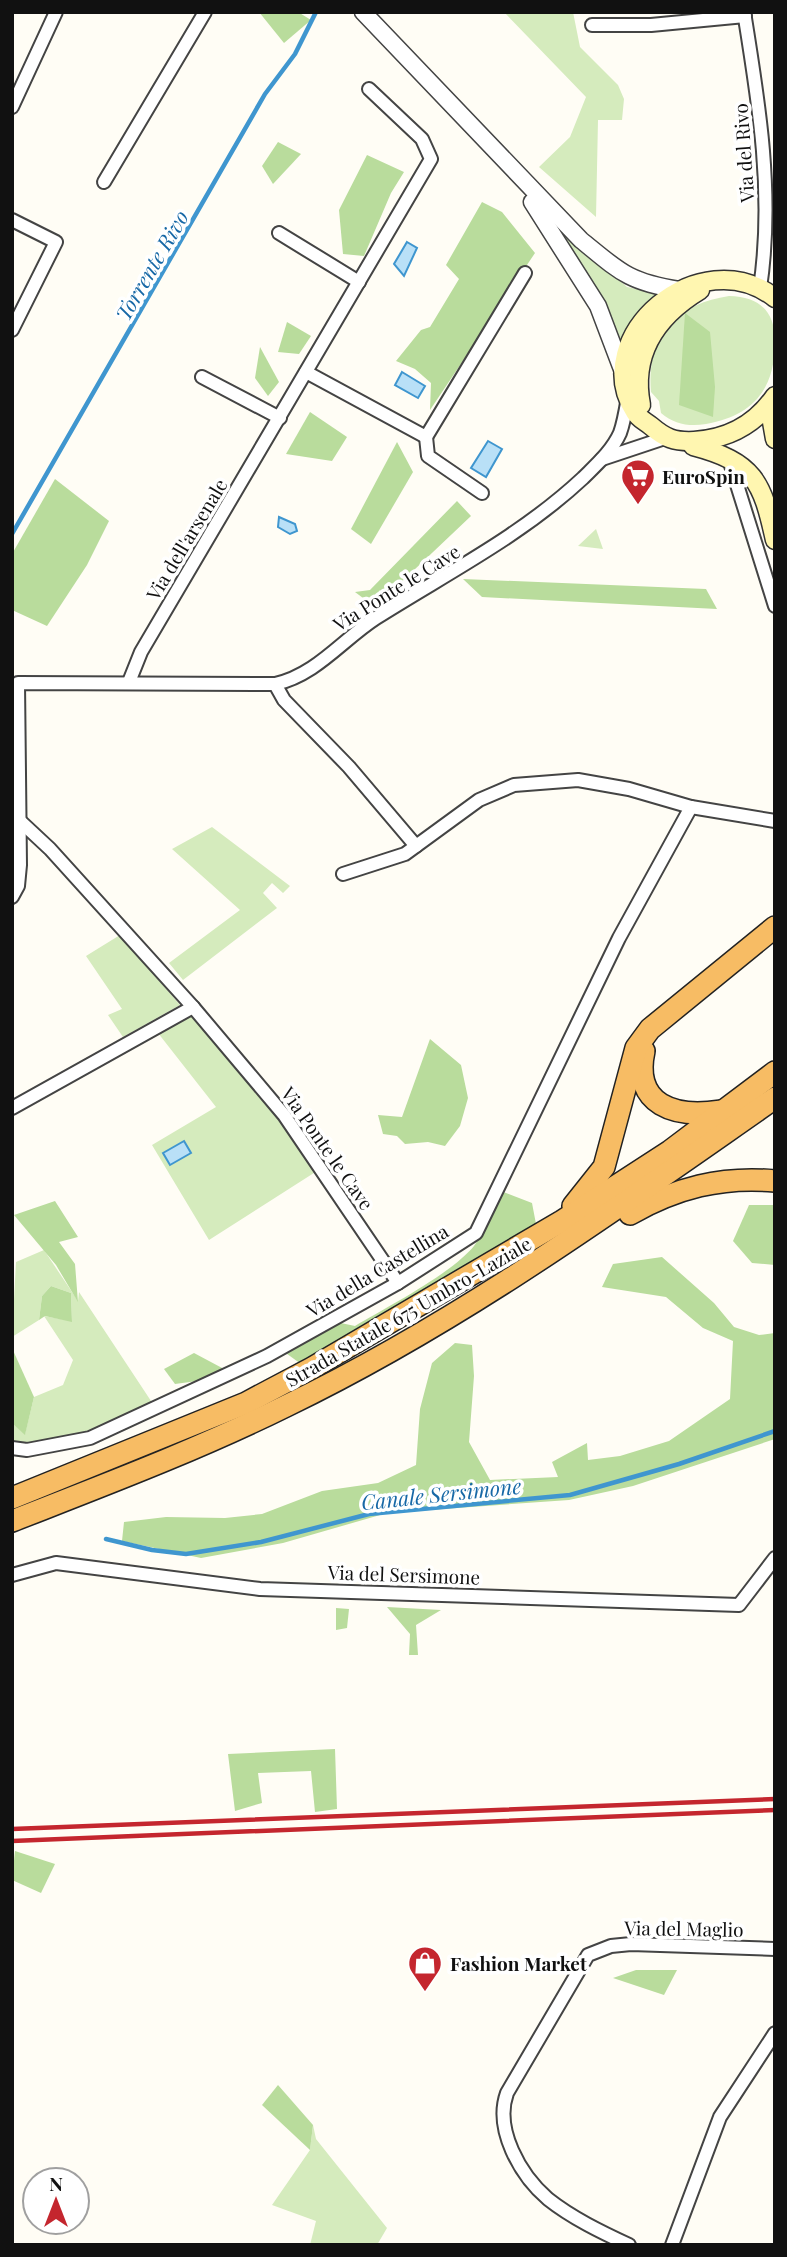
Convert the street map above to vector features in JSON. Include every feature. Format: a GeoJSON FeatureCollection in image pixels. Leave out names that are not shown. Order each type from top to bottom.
{"type":"FeatureCollection","features":[{"type":"Feature","properties":{"kind":"highway"},"geometry":{"type":"LineString","coordinates":[[562,1221],[604,1167],[636,1048],[650,1029],[775,927]]}},
{"type":"Feature","properties":{"kind":"highway"},"geometry":{"type":"LineString","coordinates":[[650,1029],[642,1054],[642,1078],[650,1094],[677,1113],[694,1115],[725,1110]]}},
{"type":"Feature","properties":{"kind":"highway","name":"Strada Statale 675 Umbro-Laziale"},"geometry":{"type":"LineString","coordinates":[[12,1498],[246,1403],[419,1308],[670,1151],[775,1072]]}},
{"type":"Feature","properties":{"kind":"highway","name":"Strada Statale 675 Umbro-Laziale"},"geometry":{"type":"LineString","coordinates":[[12,1521],[164,1462],[286,1406],[426,1330],[568,1243],[775,1098]]}},
{"type":"Feature","properties":{"kind":"highway"},"geometry":{"type":"LineString","coordinates":[[568,1243],[596,1233],[658,1198],[707,1182],[751,1179],[775,1181]]}},
{"type":"Feature","properties":{"kind":"main road"},"geometry":{"type":"LineString","coordinates":[[650,425],[639,394],[641,357],[656,328],[677,305],[718,279]]}},
{"type":"Feature","properties":{"kind":"main road"},"geometry":{"type":"LineString","coordinates":[[771,295],[718,279],[679,290],[652,309],[636,333],[623,372],[634,411],[650,425],[671,440],[728,455],[752,476],[765,498],[775,540]]}},
{"type":"Feature","properties":{"kind":"main road"},"geometry":{"type":"LineString","coordinates":[[671,440],[716,439],[735,432],[772,400]]}},
{"type":"Feature","properties":{"kind":"main road"},"geometry":{"type":"LineString","coordinates":[[772,400],[775,439]]}},
{"type":"Feature","properties":{"kind":"street"},"geometry":{"type":"LineString","coordinates":[[12,107],[56,12]]}},
{"type":"Feature","properties":{"kind":"street"},"geometry":{"type":"LineString","coordinates":[[104,182],[205,12]]}},
{"type":"Feature","properties":{"kind":"street"},"geometry":{"type":"LineString","coordinates":[[363,12],[553,214],[617,272],[643,284],[679,290]]}},
{"type":"Feature","properties":{"kind":"street","name":"Via del Rivo"},"geometry":{"type":"LineString","coordinates":[[592,25],[651,25],[744,14],[770,173],[767,242],[771,295]]}},
{"type":"Feature","properties":{"kind":"street","name":"Via dell'arsenale"},"geometry":{"type":"LineString","coordinates":[[129,682],[141,652],[431,159],[422,139],[369,89]]}},
{"type":"Feature","properties":{"kind":"street"},"geometry":{"type":"LineString","coordinates":[[507,165],[598,306],[623,372]]}},
{"type":"Feature","properties":{"kind":"street"},"geometry":{"type":"LineString","coordinates":[[12,220],[56,242],[12,330]]}},
{"type":"Feature","properties":{"kind":"street"},"geometry":{"type":"LineString","coordinates":[[279,233],[359,282]]}},
{"type":"Feature","properties":{"kind":"street"},"geometry":{"type":"LineString","coordinates":[[482,493],[428,456],[426,437],[525,273]]}},
{"type":"Feature","properties":{"kind":"street"},"geometry":{"type":"LineString","coordinates":[[306,372],[426,437]]}},
{"type":"Feature","properties":{"kind":"street"},"geometry":{"type":"LineString","coordinates":[[202,377],[280,418]]}},
{"type":"Feature","properties":{"kind":"street","name":"Via Ponte le Cave"},"geometry":{"type":"LineString","coordinates":[[12,897],[18,886],[20,821],[15,684],[275,684],[307,673],[377,618],[501,544],[561,498],[602,460],[619,435],[628,397]]}},
{"type":"Feature","properties":{"kind":"street","name":"Via Ponte le Cave"},"geometry":{"type":"LineString","coordinates":[[602,460],[671,440]]}},
{"type":"Feature","properties":{"kind":"street"},"geometry":{"type":"LineString","coordinates":[[728,455],[775,606]]}},
{"type":"Feature","properties":{"kind":"street"},"geometry":{"type":"LineString","coordinates":[[275,684],[284,700],[349,767],[416,846]]}},
{"type":"Feature","properties":{"kind":"street"},"geometry":{"type":"LineString","coordinates":[[343,874],[405,854],[480,800],[514,785],[578,780],[629,789],[691,807],[775,821]]}},
{"type":"Feature","properties":{"kind":"street","name":"Via della Castellina"},"geometry":{"type":"LineString","coordinates":[[12,1448],[27,1450],[90,1438],[267,1356],[398,1283],[476,1233],[619,938],[691,807]]}},
{"type":"Feature","properties":{"kind":"street","name":"Via Ponte le Cave"},"geometry":{"type":"LineString","coordinates":[[20,821],[50,849],[193,1007],[284,1115],[398,1283]]}},
{"type":"Feature","properties":{"kind":"street"},"geometry":{"type":"LineString","coordinates":[[12,1108],[193,1007]]}},
{"type":"Feature","properties":{"kind":"street","name":"Via del Sersimone"},"geometry":{"type":"LineString","coordinates":[[12,1575],[56,1563],[260,1590],[739,1605],[775,1558]]}},
{"type":"Feature","properties":{"kind":"street","name":"Via del Maglio"},"geometry":{"type":"LineString","coordinates":[[629,2245],[596,2230],[548,2199],[536,2186],[507,2137],[502,2115],[507,2093],[589,1955],[611,1946],[631,1944],[775,1949]]}},
{"type":"Feature","properties":{"kind":"street"},"geometry":{"type":"LineString","coordinates":[[672,2245],[720,2117],[775,2033]]}},
{"type":"Feature","properties":{"kind":"green space"},"geometry":{"type":"Polygon","coordinates":[[[259,12],[298,12],[311,20],[284,43],[259,12]]]}},
{"type":"Feature","properties":{"kind":"green space"},"geometry":{"type":"Polygon","coordinates":[[[504,12],[573,12],[580,47],[618,85],[624,99],[622,120],[598,120],[596,217],[539,167],[570,137],[586,97],[504,12]]]}},
{"type":"Feature","properties":{"kind":"green space"},"geometry":{"type":"Polygon","coordinates":[[[278,142],[301,154],[273,184],[262,166],[278,142]]]}},
{"type":"Feature","properties":{"kind":"green space"},"geometry":{"type":"Polygon","coordinates":[[[367,155],[404,172],[391,193],[364,256],[343,254],[339,210],[367,155]]]}},
{"type":"Feature","properties":{"kind":"green space"},"geometry":{"type":"Polygon","coordinates":[[[482,202],[502,212],[535,253],[430,410],[431,383],[415,369],[396,361],[421,330],[430,327],[459,279],[446,265],[482,202]]]}},
{"type":"Feature","properties":{"kind":"green space"},"geometry":{"type":"Polygon","coordinates":[[[554,222],[627,287],[656,293],[624,349],[554,222]]]}},
{"type":"Feature","properties":{"kind":"green space"},"geometry":{"type":"Polygon","coordinates":[[[729,296],[749,299],[769,314],[775,342],[771,374],[766,386],[748,407],[722,420],[694,425],[671,420],[661,413],[659,401],[651,392],[654,354],[660,339],[668,326],[680,315],[710,300],[729,296]]]}},
{"type":"Feature","properties":{"kind":"green space"},"geometry":{"type":"Polygon","coordinates":[[[685,313],[710,332],[715,387],[713,417],[679,405],[685,313]]]}},
{"type":"Feature","properties":{"kind":"green space"},"geometry":{"type":"Polygon","coordinates":[[[287,322],[311,336],[299,354],[278,352],[287,322]]]}},
{"type":"Feature","properties":{"kind":"green space"},"geometry":{"type":"Polygon","coordinates":[[[260,347],[279,382],[268,396],[255,378],[260,347]]]}},
{"type":"Feature","properties":{"kind":"green space"},"geometry":{"type":"Polygon","coordinates":[[[310,412],[347,437],[332,461],[286,454],[310,412]]]}},
{"type":"Feature","properties":{"kind":"green space"},"geometry":{"type":"Polygon","coordinates":[[[397,442],[413,472],[371,544],[351,529],[397,442]]]}},
{"type":"Feature","properties":{"kind":"green space"},"geometry":{"type":"Polygon","coordinates":[[[55,479],[109,521],[87,565],[47,626],[12,610],[12,554],[55,479]]]}},
{"type":"Feature","properties":{"kind":"green space"},"geometry":{"type":"Polygon","coordinates":[[[457,501],[471,516],[375,607],[355,592],[370,590],[457,501]]]}},
{"type":"Feature","properties":{"kind":"green space"},"geometry":{"type":"Polygon","coordinates":[[[596,529],[603,549],[578,546],[596,529]]]}},
{"type":"Feature","properties":{"kind":"green space"},"geometry":{"type":"Polygon","coordinates":[[[463,579],[706,589],[717,609],[482,597],[463,579]]]}},
{"type":"Feature","properties":{"kind":"green space"},"geometry":{"type":"Polygon","coordinates":[[[212,827],[290,886],[283,893],[272,883],[263,893],[277,908],[183,980],[169,963],[240,910],[172,849],[212,827]]]}},
{"type":"Feature","properties":{"kind":"green space"},"geometry":{"type":"Polygon","coordinates":[[[120,935],[180,1005],[123,1037],[108,1015],[122,1009],[86,956],[120,935]]]}},
{"type":"Feature","properties":{"kind":"green space"},"geometry":{"type":"Polygon","coordinates":[[[193,1013],[278,1116],[317,1171],[209,1240],[152,1145],[216,1107],[158,1033],[193,1013]]]}},
{"type":"Feature","properties":{"kind":"green space"},"geometry":{"type":"Polygon","coordinates":[[[430,1039],[461,1065],[468,1098],[460,1126],[445,1146],[428,1142],[405,1144],[397,1136],[383,1134],[378,1115],[402,1117],[430,1039]]]}},
{"type":"Feature","properties":{"kind":"green space"},"geometry":{"type":"Polygon","coordinates":[[[498,1190],[532,1203],[536,1224],[483,1259],[301,1364],[283,1351],[336,1322],[355,1326],[450,1268],[464,1257],[478,1240],[498,1190]]]}},
{"type":"Feature","properties":{"kind":"green space"},"geometry":{"type":"Polygon","coordinates":[[[55,1201],[78,1237],[59,1242],[75,1264],[78,1302],[56,1265],[14,1215],[55,1201]]]}},
{"type":"Feature","properties":{"kind":"green space"},"geometry":{"type":"Polygon","coordinates":[[[749,1205],[775,1205],[775,1265],[752,1263],[733,1241],[749,1205]]]}},
{"type":"Feature","properties":{"kind":"green space"},"geometry":{"type":"Polygon","coordinates":[[[44,1250],[78,1301],[79,1292],[153,1404],[66,1438],[48,1442],[12,1442],[12,1423],[25,1434],[34,1397],[63,1385],[73,1360],[44,1316],[72,1321],[71,1293],[51,1286],[42,1296],[39,1320],[12,1337],[16,1262],[44,1250]]]}},
{"type":"Feature","properties":{"kind":"green space"},"geometry":{"type":"Polygon","coordinates":[[[662,1257],[714,1303],[734,1327],[759,1335],[775,1333],[775,1439],[633,1486],[569,1500],[387,1513],[283,1543],[201,1558],[122,1541],[124,1522],[166,1517],[225,1518],[262,1514],[322,1491],[378,1483],[416,1465],[420,1409],[432,1363],[455,1343],[472,1345],[474,1376],[469,1442],[490,1480],[558,1477],[552,1462],[587,1443],[588,1460],[620,1456],[669,1441],[730,1399],[733,1341],[703,1328],[666,1297],[602,1287],[613,1264],[662,1257]]]}},
{"type":"Feature","properties":{"kind":"green space"},"geometry":{"type":"Polygon","coordinates":[[[51,1286],[71,1293],[72,1322],[45,1316],[39,1320],[42,1296],[51,1286]]]}},
{"type":"Feature","properties":{"kind":"green space"},"geometry":{"type":"Polygon","coordinates":[[[12,1348],[34,1397],[25,1435],[12,1423],[12,1348]]]}},
{"type":"Feature","properties":{"kind":"green space"},"geometry":{"type":"Polygon","coordinates":[[[194,1353],[224,1369],[212,1379],[175,1384],[164,1369],[194,1353]]]}},
{"type":"Feature","properties":{"kind":"green space"},"geometry":{"type":"Polygon","coordinates":[[[387,1607],[441,1610],[416,1625],[418,1655],[409,1655],[410,1634],[387,1607]]]}},
{"type":"Feature","properties":{"kind":"green space"},"geometry":{"type":"Polygon","coordinates":[[[336,1608],[349,1609],[347,1628],[336,1630],[336,1608]]]}},
{"type":"Feature","properties":{"kind":"green space"},"geometry":{"type":"Polygon","coordinates":[[[335,1749],[337,1809],[315,1812],[311,1771],[258,1773],[262,1803],[235,1811],[228,1754],[335,1749]]]}},
{"type":"Feature","properties":{"kind":"green space"},"geometry":{"type":"Polygon","coordinates":[[[15,1851],[55,1864],[41,1893],[12,1880],[15,1851]]]}},
{"type":"Feature","properties":{"kind":"green space"},"geometry":{"type":"Polygon","coordinates":[[[636,1970],[677,1970],[664,1995],[613,1978],[636,1970]]]}},
{"type":"Feature","properties":{"kind":"green space"},"geometry":{"type":"Polygon","coordinates":[[[278,2085],[313,2125],[310,2150],[262,2105],[278,2085]]]}},
{"type":"Feature","properties":{"kind":"green space"},"geometry":{"type":"Polygon","coordinates":[[[313,2125],[316,2139],[387,2228],[377,2245],[310,2245],[316,2221],[272,2205],[310,2150],[313,2125]]]}},
{"type":"Feature","properties":{"kind":"water"},"geometry":{"type":"Polygon","coordinates":[[[407,242],[417,248],[404,276],[394,264],[407,242]]]}},
{"type":"Feature","properties":{"kind":"water"},"geometry":{"type":"Polygon","coordinates":[[[402,372],[425,386],[418,398],[395,385],[402,372]]]}},
{"type":"Feature","properties":{"kind":"water"},"geometry":{"type":"Polygon","coordinates":[[[488,441],[502,449],[486,477],[471,468],[488,441]]]}},
{"type":"Feature","properties":{"kind":"water"},"geometry":{"type":"Polygon","coordinates":[[[279,517],[295,524],[297,531],[290,534],[278,527],[279,517]]]}},
{"type":"Feature","properties":{"kind":"water"},"geometry":{"type":"Polygon","coordinates":[[[184,1141],[191,1153],[170,1165],[163,1153],[184,1141]]]}},
{"type":"Feature","properties":{"kind":"waterway","name":"Torrente Rivo"},"geometry":{"type":"LineString","coordinates":[[12,534],[265,94],[295,54],[316,12]]}},
{"type":"Feature","properties":{"kind":"waterway","name":"Canale Sersimone"},"geometry":{"type":"LineString","coordinates":[[106,1539],[152,1550],[186,1554],[261,1542],[369,1514],[570,1495],[679,1464],[775,1431]]}},
{"type":"Feature","properties":{"kind":"railway"},"geometry":{"type":"LineString","coordinates":[[12,1829],[775,1799]]}},
{"type":"Feature","properties":{"kind":"railway"},"geometry":{"type":"LineString","coordinates":[[12,1841],[775,1810]]}},
{"type":"Feature","properties":{"kind":"place","name":"EuroSpin"},"geometry":{"type":"Point","coordinates":[638,506]}},
{"type":"Feature","properties":{"kind":"place","name":"Fashion Market"},"geometry":{"type":"Point","coordinates":[425,1993]}}]}
